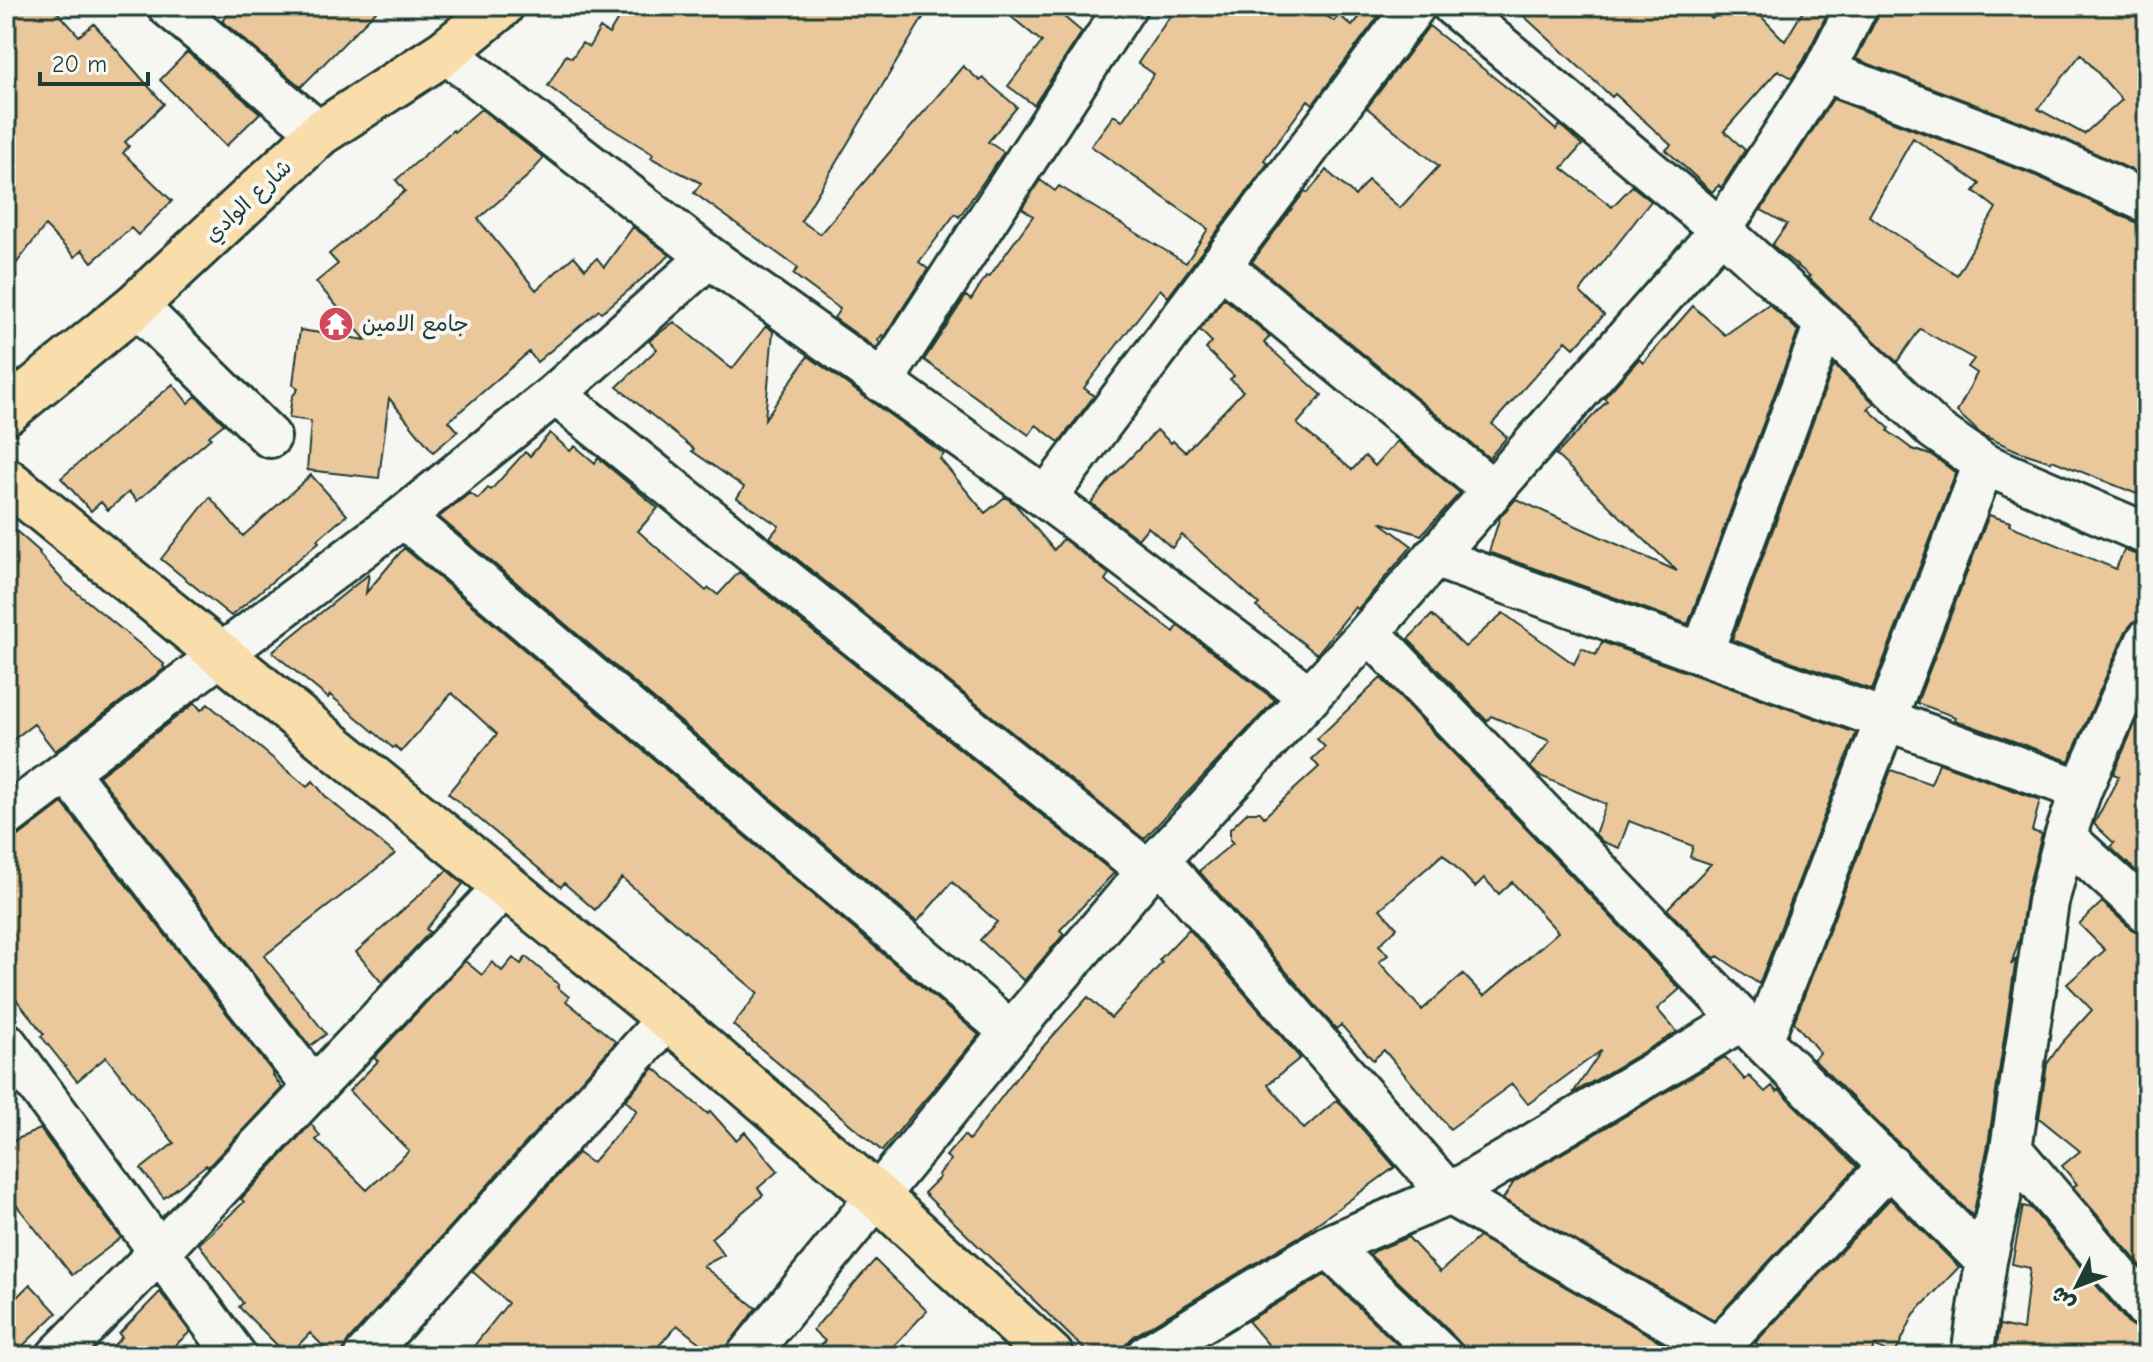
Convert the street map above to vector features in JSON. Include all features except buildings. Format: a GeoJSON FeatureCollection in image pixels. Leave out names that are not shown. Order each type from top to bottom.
{"type":"FeatureCollection","features":[{"type":"Feature","properties":{"kind":"main road","name":"شارع الوادي"},"geometry":{"type":"LineString","coordinates":[[6,412],[136,305],[320,133],[445,52],[501,6]]}},
{"type":"Feature","properties":{"kind":"main road"},"geometry":{"type":"LineString","coordinates":[[6,480],[668,1018],[876,1195],[1051,1356]]}},
{"type":"Feature","properties":{"kind":"street"},"geometry":{"type":"LineString","coordinates":[[168,6],[320,133]]}},
{"type":"Feature","properties":{"kind":"street"},"geometry":{"type":"LineString","coordinates":[[882,382],[1126,6]]}},
{"type":"Feature","properties":{"kind":"street"},"geometry":{"type":"LineString","coordinates":[[1046,498],[1415,6]]}},
{"type":"Feature","properties":{"kind":"street"},"geometry":{"type":"LineString","coordinates":[[1453,6],[1721,230],[1934,429],[1984,464],[2147,534]]}},
{"type":"Feature","properties":{"kind":"street"},"geometry":{"type":"LineString","coordinates":[[747,1356],[1011,1032],[1154,865],[1369,632],[1721,230],[1824,71],[1857,6]]}},
{"type":"Feature","properties":{"kind":"street"},"geometry":{"type":"LineString","coordinates":[[445,52],[709,257],[1046,498],[1310,697]]}},
{"type":"Feature","properties":{"kind":"street"},"geometry":{"type":"LineString","coordinates":[[1824,71],[2048,156],[2147,202]]}},
{"type":"Feature","properties":{"kind":"street"},"geometry":{"type":"LineString","coordinates":[[6,817],[403,517],[555,394],[709,257]]}},
{"type":"Feature","properties":{"kind":"street"},"geometry":{"type":"LineString","coordinates":[[1220,265],[1492,490]]}},
{"type":"Feature","properties":{"kind":"street"},"geometry":{"type":"LineString","coordinates":[[136,305],[270,437]]}},
{"type":"Feature","properties":{"kind":"street"},"geometry":{"type":"LineString","coordinates":[[1702,653],[1825,324]]}},
{"type":"Feature","properties":{"kind":"street"},"geometry":{"type":"LineString","coordinates":[[555,394],[1154,865],[1449,1194],[1725,1352],[1890,1165]]}},
{"type":"Feature","properties":{"kind":"street"},"geometry":{"type":"LineString","coordinates":[[1146,1356],[1328,1246],[1449,1194],[1752,1031],[1886,719],[1984,464]]}},
{"type":"Feature","properties":{"kind":"street"},"geometry":{"type":"LineString","coordinates":[[403,517],[1011,1032]]}},
{"type":"Feature","properties":{"kind":"street"},"geometry":{"type":"LineString","coordinates":[[1434,557],[2081,790]]}},
{"type":"Feature","properties":{"kind":"street"},"geometry":{"type":"LineString","coordinates":[[1369,632],[1752,1031],[1986,1261]]}},
{"type":"Feature","properties":{"kind":"street"},"geometry":{"type":"LineString","coordinates":[[1972,1356],[1986,1261],[2011,1149],[2048,902],[2081,790],[2147,640]]}},
{"type":"Feature","properties":{"kind":"street"},"geometry":{"type":"LineString","coordinates":[[67,772],[314,1088]]}},
{"type":"Feature","properties":{"kind":"street"},"geometry":{"type":"LineString","coordinates":[[2065,837],[2147,912]]}},
{"type":"Feature","properties":{"kind":"street"},"geometry":{"type":"LineString","coordinates":[[57,1356],[506,885]]}},
{"type":"Feature","properties":{"kind":"street"},"geometry":{"type":"LineString","coordinates":[[365,1356],[668,1018]]}},
{"type":"Feature","properties":{"kind":"street"},"geometry":{"type":"LineString","coordinates":[[11,1061],[236,1356]]}},
{"type":"Feature","properties":{"kind":"street"},"geometry":{"type":"LineString","coordinates":[[2011,1149],[2147,1309]]}},
{"type":"Feature","properties":{"kind":"street"},"geometry":{"type":"LineString","coordinates":[[1328,1246],[1442,1356]]}},
{"type":"Feature","properties":{"kind":"place","name":"جامع الامين"},"geometry":{"type":"Point","coordinates":[336,324]}}]}
